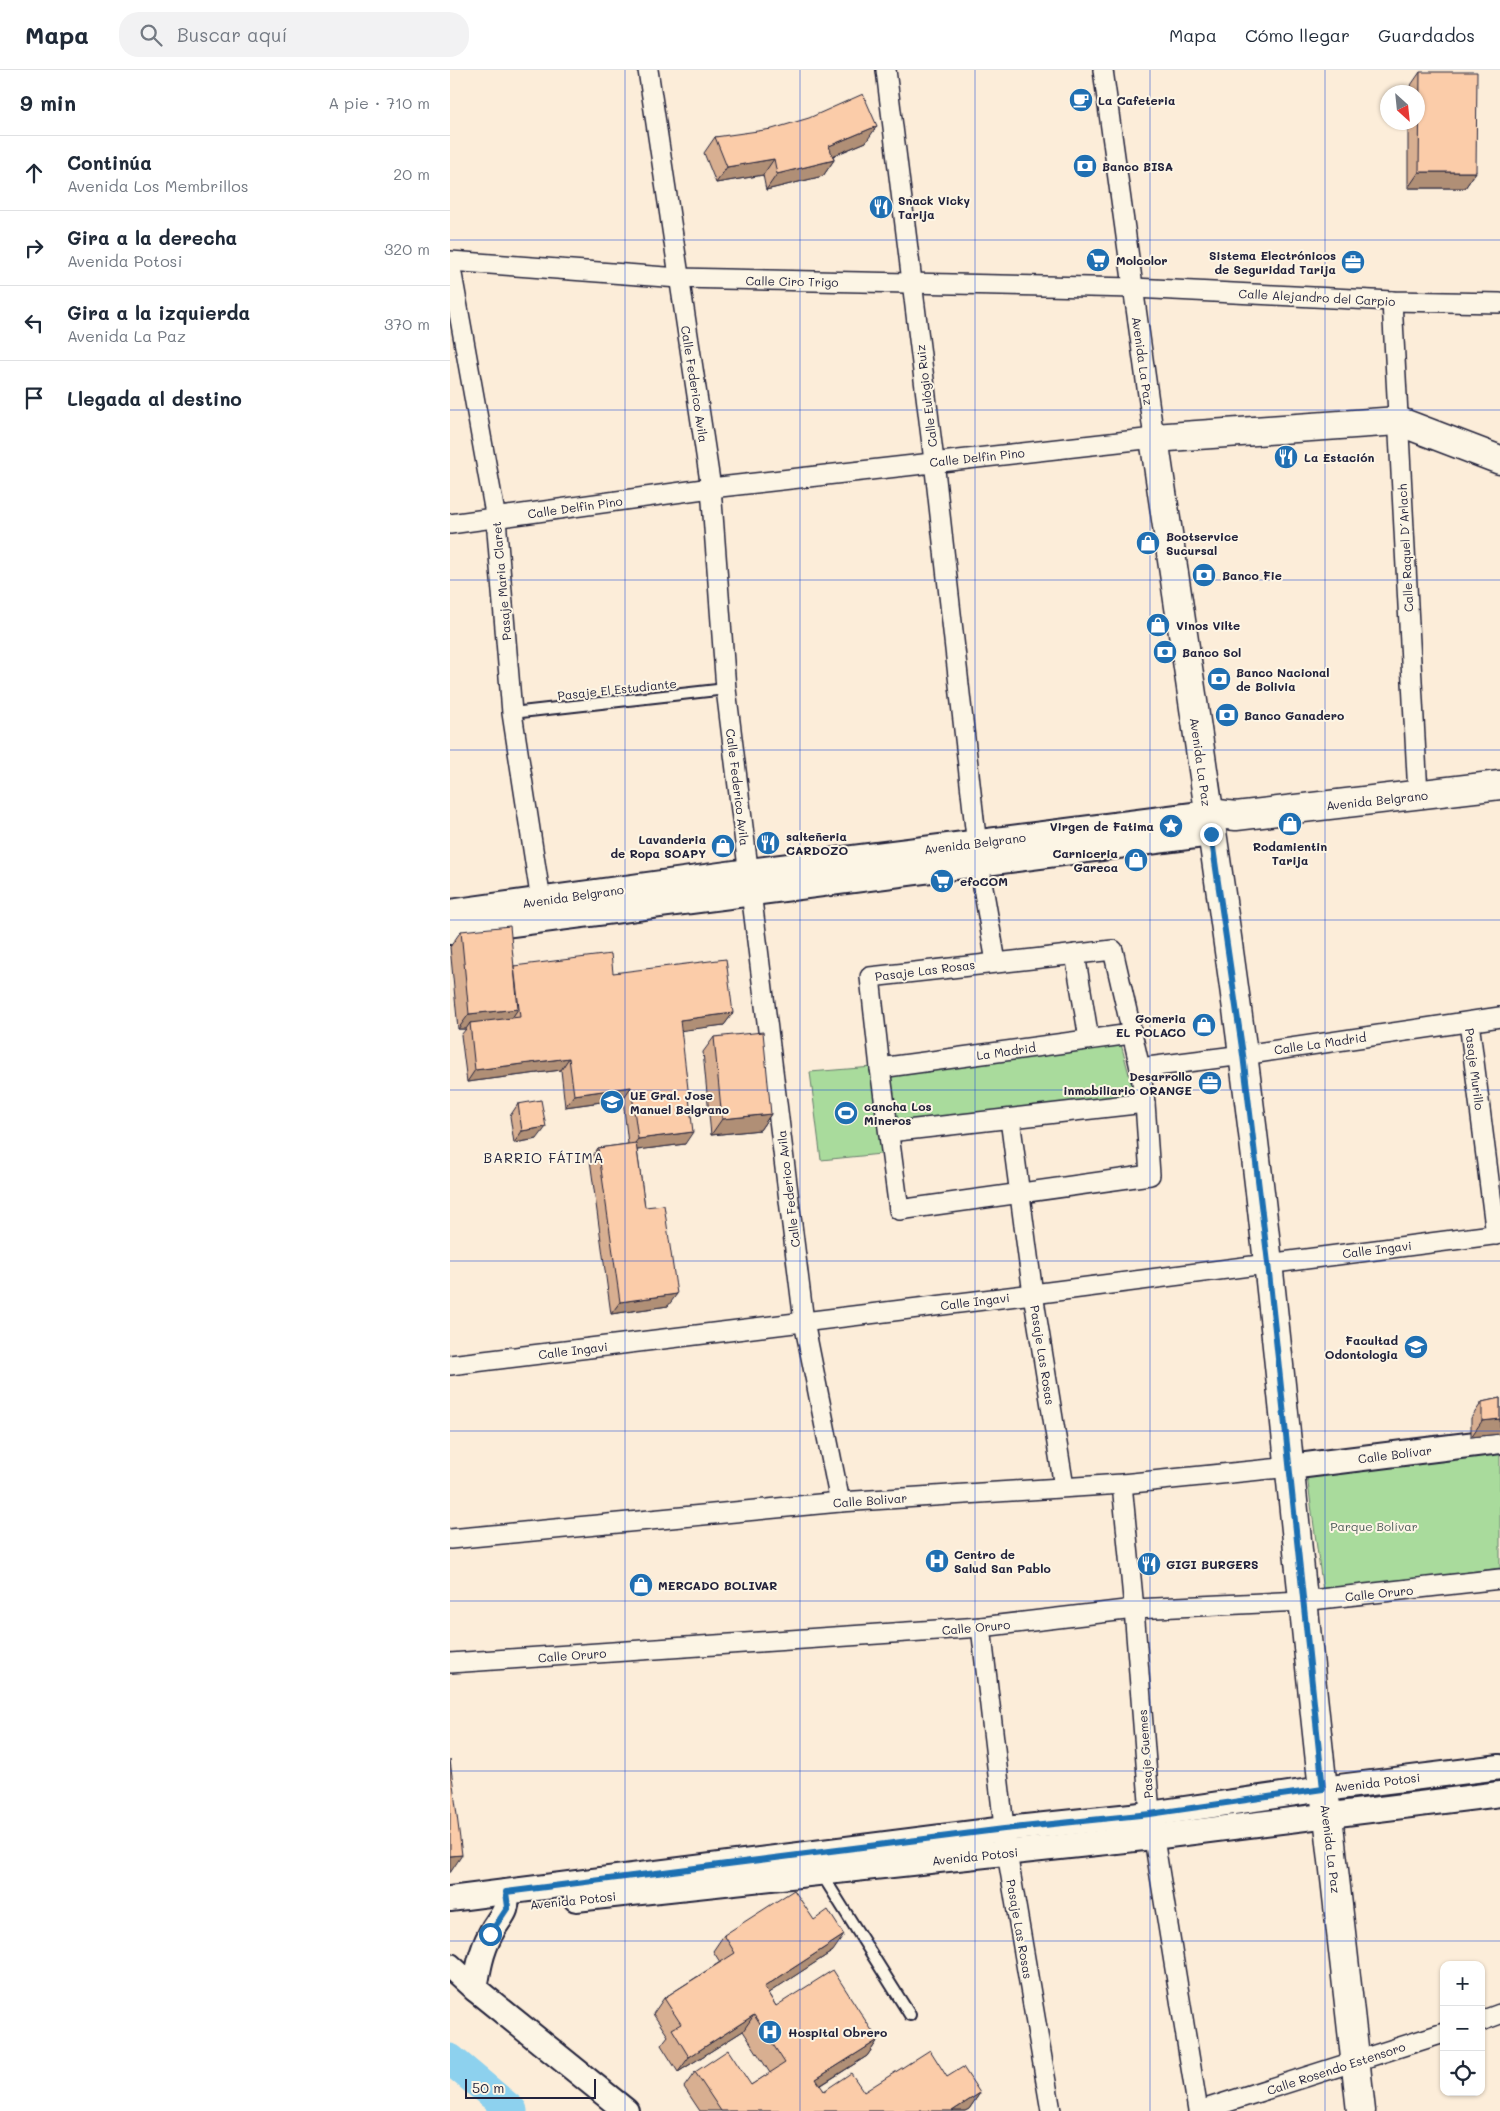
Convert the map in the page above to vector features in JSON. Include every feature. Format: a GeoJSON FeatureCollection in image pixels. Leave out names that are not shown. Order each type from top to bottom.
{"type":"FeatureCollection","features":[{"type":"Feature","properties":{"kind":"main road","name":"Calle Delfin Pino"},"geometry":{"type":"LineString","coordinates":[[1154,438],[1398,422],[1500,460]]}},
{"type":"Feature","properties":{"kind":"main road","name":"Avenida La Paz"},"geometry":{"type":"LineString","coordinates":[[1154,438],[1243,1055],[1268,1263],[1323,1789],[1328,1816],[1361,2111]]}},
{"type":"Feature","properties":{"kind":"main road","name":"Avenida Belgrano"},"geometry":{"type":"LineString","coordinates":[[1210,823],[1236,816],[1500,785]]}},
{"type":"Feature","properties":{"kind":"street","name":"Calle Federico Avila"},"geometry":{"type":"LineString","coordinates":[[648,70],[711,488],[726,689],[804,1322],[840,1502]]}},
{"type":"Feature","properties":{"kind":"street","name":"Calle Eulógio Ruiz"},"geometry":{"type":"LineString","coordinates":[[886,70],[913,284],[979,853],[996,962]]}},
{"type":"Feature","properties":{"kind":"street","name":"Avenida La Paz"},"geometry":{"type":"LineString","coordinates":[[1103,70],[1154,438]]}},
{"type":"Feature","properties":{"kind":"street","name":"Calle Ciro Trigo"},"geometry":{"type":"LineString","coordinates":[[450,262],[679,278],[1134,288]]}},
{"type":"Feature","properties":{"kind":"street","name":"Pasaje Maria Claret"},"geometry":{"type":"LineString","coordinates":[[450,262],[496,519],[512,713],[540,901]]}},
{"type":"Feature","properties":{"kind":"street","name":"Calle Alejandro del Carpio"},"geometry":{"type":"LineString","coordinates":[[1134,288],[1392,301],[1500,303]]}},
{"type":"Feature","properties":{"kind":"street","name":"Calle Raquel D´Arlach"},"geometry":{"type":"LineString","coordinates":[[1392,301],[1418,795]]}},
{"type":"Feature","properties":{"kind":"street","name":"Calle Delfin Pino"},"geometry":{"type":"LineString","coordinates":[[450,524],[711,488],[934,461],[1154,438]]}},
{"type":"Feature","properties":{"kind":"street","name":"Avenida Belgrano"},"geometry":{"type":"LineString","coordinates":[[450,912],[540,901],[750,882],[1210,823]]}},
{"type":"Feature","properties":{"kind":"street","name":"Avenida Belgrano"},"geometry":{"type":"LineString","coordinates":[[450,932],[750,882]]}},
{"type":"Feature","properties":{"kind":"street","name":"Pasaje Las Rosas"},"geometry":{"type":"LineString","coordinates":[[1113,950],[1140,1068],[1145,1103],[1150,1175],[899,1210],[870,976],[996,962],[1113,950]]}},
{"type":"Feature","properties":{"kind":"street"},"geometry":{"type":"LineString","coordinates":[[1076,954],[1089,1039]]}},
{"type":"Feature","properties":{"kind":"street","name":"Calle La Madrid"},"geometry":{"type":"LineString","coordinates":[[1140,1068],[1243,1055],[1500,1017]]}},
{"type":"Feature","properties":{"kind":"street","name":"Pasaje Murillo"},"geometry":{"type":"LineString","coordinates":[[1469,1022],[1498,1234]]}},
{"type":"Feature","properties":{"kind":"street","name":"La Madrid"},"geometry":{"type":"LineString","coordinates":[[880,1068],[1132,1034]]}},
{"type":"Feature","properties":{"kind":"street"},"geometry":{"type":"LineString","coordinates":[[889,1132],[1145,1103]]}},
{"type":"Feature","properties":{"kind":"street"},"geometry":{"type":"LineString","coordinates":[[1010,1119],[1019,1193]]}},
{"type":"Feature","properties":{"kind":"street","name":"Pasaje Las Rosas"},"geometry":{"type":"LineString","coordinates":[[1019,1193],[1064,1486]]}},
{"type":"Feature","properties":{"kind":"street","name":"Calle Ingavi"},"geometry":{"type":"LineString","coordinates":[[450,1365],[1033,1294],[1498,1234]]}},
{"type":"Feature","properties":{"kind":"street","name":"Calle Bolívar"},"geometry":{"type":"LineString","coordinates":[[1290,1467],[1500,1441]]}},
{"type":"Feature","properties":{"kind":"street","name":"Calle Bolivar"},"geometry":{"type":"LineString","coordinates":[[450,1539],[840,1502],[1064,1486],[1122,1484],[1290,1467]]}},
{"type":"Feature","properties":{"kind":"street","name":"Pasaje Guemes"},"geometry":{"type":"LineString","coordinates":[[1122,1484],[1151,1826],[1199,2111]]}},
{"type":"Feature","properties":{"kind":"street","name":"Calle Oruro"},"geometry":{"type":"LineString","coordinates":[[450,1663],[981,1627],[1134,1609],[1302,1601],[1500,1579]]}},
{"type":"Feature","properties":{"kind":"street","name":"Pasaje Las Rosas"},"geometry":{"type":"LineString","coordinates":[[981,1627],[1007,1853],[1051,2111]]}},
{"type":"Feature","properties":{"kind":"street","name":"Avenida Potosi"},"geometry":{"type":"LineString","coordinates":[[450,1899],[507,1899],[818,1863],[1007,1853],[1151,1826],[1323,1789],[1500,1767]]}},
{"type":"Feature","properties":{"kind":"street","name":"Avenida Potosi"},"geometry":{"type":"LineString","coordinates":[[818,1863],[1004,1829],[1151,1826],[1328,1816],[1500,1794]]}},
{"type":"Feature","properties":{"kind":"street"},"geometry":{"type":"LineString","coordinates":[[475,1989],[480,1961],[486,1943],[507,1899]]}},
{"type":"Feature","properties":{"kind":"street","name":"Avenida Potosi"},"geometry":{"type":"LineString","coordinates":[[450,1914],[507,1899]]}},
{"type":"Feature","properties":{"kind":"street"},"geometry":{"type":"LineString","coordinates":[[450,1966],[475,1989],[626,2111]]}},
{"type":"Feature","properties":{"kind":"street"},"geometry":{"type":"LineString","coordinates":[[1485,2019],[1500,2014]]}},
{"type":"Feature","properties":{"kind":"street","name":"Calle Rosendo Estensoro"},"geometry":{"type":"LineString","coordinates":[[1199,2111],[1440,2034]]}},
{"type":"Feature","properties":{"kind":"lane","name":"Pasaje El Estudiante"},"geometry":{"type":"LineString","coordinates":[[512,713],[726,689]]}},
{"type":"Feature","properties":{"kind":"lane"},"geometry":{"type":"LineString","coordinates":[[818,1863],[910,2015]]}},
{"type":"Feature","properties":{"kind":"green space"},"geometry":{"type":"Polygon","coordinates":[[[1121,1044],[1134,1094],[891,1128],[884,1070],[1121,1044]]]}},
{"type":"Feature","properties":{"kind":"green space","name":"cancha Los Mineros"},"geometry":{"type":"Polygon","coordinates":[[[873,1067],[881,1154],[821,1160],[810,1072],[873,1067]]]}},
{"type":"Feature","properties":{"kind":"green space","name":"Parque Bolívar"},"geometry":{"type":"Polygon","coordinates":[[[1500,1454],[1500,1568],[1323,1591],[1307,1476],[1500,1454]]]}},
{"type":"Feature","properties":{"kind":"building"},"geometry":{"type":"Polygon","coordinates":[[[1420,72],[1477,72],[1476,172],[1419,172],[1419,130],[1425,130],[1425,85],[1420,85],[1420,72]]]}},
{"type":"Feature","properties":{"kind":"building"},"geometry":{"type":"Polygon","coordinates":[[[863,94],[877,126],[829,146],[834,160],[777,174],[774,159],[727,167],[715,137],[772,129],[809,118],[863,94]]]}},
{"type":"Feature","properties":{"kind":"building"},"geometry":{"type":"Polygon","coordinates":[[[510,926],[518,1009],[469,1014],[461,931],[510,926]]]}},
{"type":"Feature","properties":{"kind":"building"},"geometry":{"type":"Polygon","coordinates":[[[611,954],[613,973],[726,959],[733,1013],[680,1020],[693,1132],[638,1139],[631,1087],[574,1095],[569,1058],[475,1070],[470,1023],[520,1017],[514,966],[611,954]]]}},
{"type":"Feature","properties":{"kind":"building"},"geometry":{"type":"Polygon","coordinates":[[[763,1032],[771,1114],[722,1119],[714,1037],[763,1032]]]}},
{"type":"Feature","properties":{"kind":"building"},"geometry":{"type":"Polygon","coordinates":[[[541,1100],[546,1127],[522,1131],[518,1104],[541,1100]]]}},
{"type":"Feature","properties":{"kind":"building"},"geometry":{"type":"Polygon","coordinates":[[[636,1143],[645,1207],[664,1205],[677,1294],[620,1302],[598,1148],[636,1143]]]}},
{"type":"Feature","properties":{"kind":"building"},"geometry":{"type":"Polygon","coordinates":[[[1500,1398],[1500,1419],[1482,1421],[1482,1402],[1500,1398]]]}},
{"type":"Feature","properties":{"kind":"building"},"geometry":{"type":"Polygon","coordinates":[[[450,1760],[462,1855],[450,1856],[450,1760]]]}},
{"type":"Feature","properties":{"kind":"building"},"geometry":{"type":"Polygon","coordinates":[[[794,1890],[814,1920],[828,1910],[844,1935],[764,1987],[776,2006],[833,1970],[878,2040],[816,2079],[824,2091],[851,2073],[864,2092],[930,2050],[947,2077],[963,2067],[980,2093],[952,2111],[721,2111],[695,2072],[728,2050],[751,2085],[785,2063],[754,2015],[689,2057],[672,2029],[681,2024],[664,1998],[735,1953],[724,1935],[794,1890]]]}},
{"type":"Feature","properties":{"kind":"waterway"},"geometry":{"type":"LineString","coordinates":[[450,2059],[512,2111]]}},
{"type":"Feature","properties":{"kind":"place","name":"La Cafeteria"},"geometry":{"type":"Point","coordinates":[1081,100]}},
{"type":"Feature","properties":{"kind":"place","name":"Banco BISA"},"geometry":{"type":"Point","coordinates":[1085,166]}},
{"type":"Feature","properties":{"kind":"place","name":"Snack Vicky Tarija"},"geometry":{"type":"Point","coordinates":[881,207]}},
{"type":"Feature","properties":{"kind":"place","name":"Molcolor"},"geometry":{"type":"Point","coordinates":[1098,260]}},
{"type":"Feature","properties":{"kind":"place","name":"Sistema Electrónicos de Seguridad Tarija"},"geometry":{"type":"Point","coordinates":[1353,262]}},
{"type":"Feature","properties":{"kind":"place","name":"La Estación"},"geometry":{"type":"Point","coordinates":[1286,457]}},
{"type":"Feature","properties":{"kind":"place","name":"Bootservice Sucursal"},"geometry":{"type":"Point","coordinates":[1148,543]}},
{"type":"Feature","properties":{"kind":"place","name":"Banco Fie"},"geometry":{"type":"Point","coordinates":[1204,575]}},
{"type":"Feature","properties":{"kind":"place","name":"Vinos Vilte"},"geometry":{"type":"Point","coordinates":[1158,625]}},
{"type":"Feature","properties":{"kind":"place","name":"Banco Sol"},"geometry":{"type":"Point","coordinates":[1165,652]}},
{"type":"Feature","properties":{"kind":"place","name":"Banco Nacional de Bolivia"},"geometry":{"type":"Point","coordinates":[1219,679]}},
{"type":"Feature","properties":{"kind":"place","name":"Banco Ganadero"},"geometry":{"type":"Point","coordinates":[1227,715]}},
{"type":"Feature","properties":{"kind":"place","name":"Rodamientin Tarija"},"geometry":{"type":"Point","coordinates":[1290,824]}},
{"type":"Feature","properties":{"kind":"place","name":"Virgen de Fatima"},"geometry":{"type":"Point","coordinates":[1171,826]}},
{"type":"Feature","properties":{"kind":"place","name":"salteñeria CARDOZO"},"geometry":{"type":"Point","coordinates":[768,843]}},
{"type":"Feature","properties":{"kind":"place","name":"Lavanderia de Ropa SOAPY"},"geometry":{"type":"Point","coordinates":[723,846]}},
{"type":"Feature","properties":{"kind":"place","name":"Carniceria Gareca"},"geometry":{"type":"Point","coordinates":[1136,860]}},
{"type":"Feature","properties":{"kind":"place","name":"efoCOM"},"geometry":{"type":"Point","coordinates":[942,881]}},
{"type":"Feature","properties":{"kind":"place","name":"Gomeria EL POLACO"},"geometry":{"type":"Point","coordinates":[1204,1025]}},
{"type":"Feature","properties":{"kind":"place","name":"Desarrollo inmobiliario ORANGE"},"geometry":{"type":"Point","coordinates":[1210,1083]}},
{"type":"Feature","properties":{"kind":"place","name":"UE Gral. Jose Manuel Belgrano"},"geometry":{"type":"Point","coordinates":[612,1102]}},
{"type":"Feature","properties":{"kind":"place","name":"cancha Los Mineros"},"geometry":{"type":"Point","coordinates":[846,1113]}},
{"type":"Feature","properties":{"kind":"place","name":"Facultad Odontologia"},"geometry":{"type":"Point","coordinates":[1416,1347]}},
{"type":"Feature","properties":{"kind":"place","name":"Centro de Salud San Pablo"},"geometry":{"type":"Point","coordinates":[937,1561]}},
{"type":"Feature","properties":{"kind":"place","name":"GIGI BURGERS"},"geometry":{"type":"Point","coordinates":[1149,1564]}},
{"type":"Feature","properties":{"kind":"place","name":"MERCADO BOLIVAR"},"geometry":{"type":"Point","coordinates":[641,1585]}},
{"type":"Feature","properties":{"kind":"place","name":"Hospital Obrero"},"geometry":{"type":"Point","coordinates":[770,2032]}},
{"type":"Feature","properties":{"kind":"district","name":"BARRIO FÁTIMA"},"geometry":{"type":"Point","coordinates":[544,1157]}},
{"type":"Feature","properties":{"kind":"route"},"geometry":{"type":"LineString","coordinates":[[490,1934],[508,1907],[506,1892],[1004,1829],[1150,1814],[1323,1789],[1268,1263],[1243,1055],[1211,834]]}}]}
